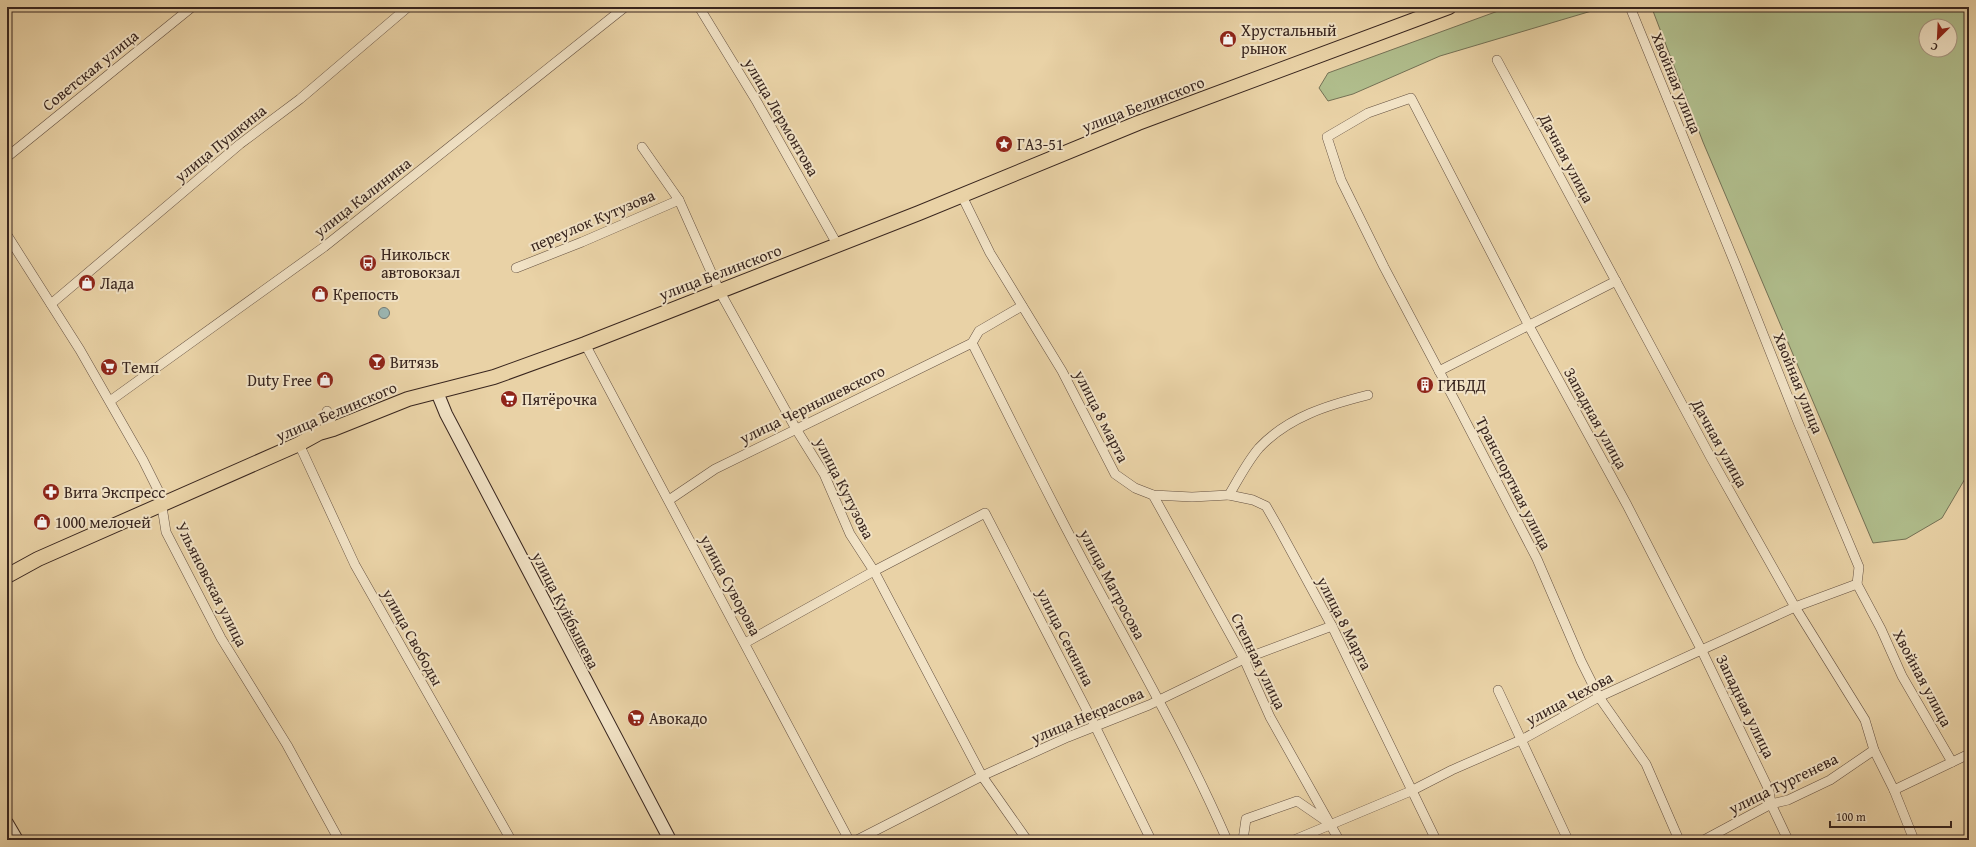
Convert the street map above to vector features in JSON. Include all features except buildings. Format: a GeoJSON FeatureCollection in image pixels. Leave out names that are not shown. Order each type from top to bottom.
{"type":"FeatureCollection","features":[{"type":"Feature","properties":{"kind":"main road","name":"улица Белинского"},"geometry":{"type":"LineString","coordinates":[[7,576],[38,559],[162,505],[298,444],[319,433],[333,429],[408,399],[494,377],[586,344],[962,196],[1138,124],[1449,7]]}},
{"type":"Feature","properties":{"kind":"main road","name":"улица Куйбышева"},"geometry":{"type":"LineString","coordinates":[[437,392],[446,414],[670,840]]}},
{"type":"Feature","properties":{"kind":"main road"},"geometry":{"type":"LineString","coordinates":[[7,823],[17,840]]}},
{"type":"Feature","properties":{"kind":"street","name":"Советская улица"},"geometry":{"type":"LineString","coordinates":[[7,157],[192,7]]}},
{"type":"Feature","properties":{"kind":"street","name":"улица Пушкина"},"geometry":{"type":"LineString","coordinates":[[51,304],[240,144],[300,99],[408,7]]}},
{"type":"Feature","properties":{"kind":"street","name":"улица Калинина"},"geometry":{"type":"LineString","coordinates":[[110,401],[324,247],[625,7]]}},
{"type":"Feature","properties":{"kind":"street","name":"улица Лермонтова"},"geometry":{"type":"LineString","coordinates":[[700,7],[757,102],[837,244]]}},
{"type":"Feature","properties":{"kind":"street","name":"Хвойная улица"},"geometry":{"type":"LineString","coordinates":[[1630,7],[1798,422],[1859,567],[1857,584],[1881,629],[1902,676],[1952,762]]}},
{"type":"Feature","properties":{"kind":"street","name":"Дачная улица"},"geometry":{"type":"LineString","coordinates":[[1497,60],[1707,452],[1795,607],[1865,720],[1874,750],[1894,790],[1914,840]]}},
{"type":"Feature","properties":{"kind":"street","name":"Западная улица"},"geometry":{"type":"LineString","coordinates":[[1327,137],[1368,113],[1411,98],[1529,326],[1627,505],[1702,651],[1769,790],[1771,804],[1788,840]]}},
{"type":"Feature","properties":{"kind":"street","name":"Транспортная улица"},"geometry":{"type":"LineString","coordinates":[[1327,137],[1340,180],[1537,559],[1581,661],[1600,697],[1646,764],[1679,840]]}},
{"type":"Feature","properties":{"kind":"street","name":"улица Кутузова"},"geometry":{"type":"LineString","coordinates":[[642,147],[679,200],[720,292],[796,430],[824,474],[850,534],[874,571],[982,776],[1027,840]]}},
{"type":"Feature","properties":{"kind":"street","name":"улица 8 марта"},"geometry":{"type":"LineString","coordinates":[[962,196],[990,253],[1062,371],[1115,474],[1135,488],[1153,495],[1192,497],[1229,495]]}},
{"type":"Feature","properties":{"kind":"street","name":"переулок Кутузова"},"geometry":{"type":"LineString","coordinates":[[516,268],[582,242],[679,200]]}},
{"type":"Feature","properties":{"kind":"street","name":"Ульяновская улица"},"geometry":{"type":"LineString","coordinates":[[7,235],[110,401],[157,487],[162,505],[166,532],[221,638],[287,745],[339,840]]}},
{"type":"Feature","properties":{"kind":"street"},"geometry":{"type":"LineString","coordinates":[[1440,371],[1616,281]]}},
{"type":"Feature","properties":{"kind":"street"},"geometry":{"type":"LineString","coordinates":[[972,343],[979,331],[1022,306]]}},
{"type":"Feature","properties":{"kind":"street","name":"улица Чернышевского"},"geometry":{"type":"LineString","coordinates":[[669,500],[715,469],[972,343]]}},
{"type":"Feature","properties":{"kind":"street","name":"улица Матросова"},"geometry":{"type":"LineString","coordinates":[[972,343],[1068,532],[1159,701],[1213,806],[1227,840]]}},
{"type":"Feature","properties":{"kind":"street","name":"улица Суворова"},"geometry":{"type":"LineString","coordinates":[[586,344],[849,840]]}},
{"type":"Feature","properties":{"kind":"street"},"geometry":{"type":"LineString","coordinates":[[1229,495],[1259,448],[1294,420],[1331,404],[1368,395]]}},
{"type":"Feature","properties":{"kind":"street"},"geometry":{"type":"LineString","coordinates":[[327,411],[333,429]]}},
{"type":"Feature","properties":{"kind":"street","name":"улица Свободы"},"geometry":{"type":"LineString","coordinates":[[298,444],[355,565],[510,840]]}},
{"type":"Feature","properties":{"kind":"street","name":"Степная улица"},"geometry":{"type":"LineString","coordinates":[[1153,495],[1244,659],[1270,717],[1332,825],[1339,840]]}},
{"type":"Feature","properties":{"kind":"street","name":"улица 8 Марта"},"geometry":{"type":"LineString","coordinates":[[1229,495],[1253,500],[1266,506],[1332,626],[1411,791]]}},
{"type":"Feature","properties":{"kind":"street","name":"улица Секнина"},"geometry":{"type":"LineString","coordinates":[[874,571],[985,513],[1096,728],[1151,840]]}},
{"type":"Feature","properties":{"kind":"street"},"geometry":{"type":"LineString","coordinates":[[745,643],[874,571]]}},
{"type":"Feature","properties":{"kind":"street","name":"улица Чехова"},"geometry":{"type":"LineString","coordinates":[[1294,840],[1411,791],[1452,770],[1520,740],[1600,697],[1795,607],[1857,584]]}},
{"type":"Feature","properties":{"kind":"street","name":"улица Некрасова"},"geometry":{"type":"LineString","coordinates":[[857,840],[982,776],[1068,737],[1096,728],[1159,701],[1244,659],[1332,626]]}},
{"type":"Feature","properties":{"kind":"street"},"geometry":{"type":"LineString","coordinates":[[1498,690],[1520,740],[1568,840]]}},
{"type":"Feature","properties":{"kind":"street","name":"улица Тургенева"},"geometry":{"type":"LineString","coordinates":[[1704,840],[1771,804],[1788,800],[1830,780],[1874,750]]}},
{"type":"Feature","properties":{"kind":"street"},"geometry":{"type":"LineString","coordinates":[[1894,790],[1969,755]]}},
{"type":"Feature","properties":{"kind":"street"},"geometry":{"type":"LineString","coordinates":[[1411,791],[1436,840]]}},
{"type":"Feature","properties":{"kind":"street"},"geometry":{"type":"LineString","coordinates":[[1243,840],[1246,819],[1297,800],[1332,825]]}},
{"type":"Feature","properties":{"kind":"green space"},"geometry":{"type":"Polygon","coordinates":[[[1509,7],[1605,7],[1440,56],[1353,94],[1328,101],[1319,88],[1328,73],[1509,7]]]}},
{"type":"Feature","properties":{"kind":"green space"},"geometry":{"type":"Polygon","coordinates":[[[1663,7],[1969,7],[1969,472],[1942,518],[1906,539],[1873,543],[1703,142],[1653,11],[1663,7]]]}},
{"type":"Feature","properties":{"kind":"water"},"geometry":{"type":"Polygon","coordinates":[[[384,307],[388,309],[390,313],[388,317],[384,319],[380,317],[378,313],[380,309],[384,307]]]}},
{"type":"Feature","properties":{"kind":"place","name":"Хрустальный рынок"},"geometry":{"type":"Point","coordinates":[1228,39]}},
{"type":"Feature","properties":{"kind":"place","name":"ГАЗ-51"},"geometry":{"type":"Point","coordinates":[1004,144]}},
{"type":"Feature","properties":{"kind":"place","name":"Никольск автовокзал"},"geometry":{"type":"Point","coordinates":[368,263]}},
{"type":"Feature","properties":{"kind":"place","name":"Лада"},"geometry":{"type":"Point","coordinates":[87,283]}},
{"type":"Feature","properties":{"kind":"place","name":"Крепость"},"geometry":{"type":"Point","coordinates":[320,294]}},
{"type":"Feature","properties":{"kind":"place","name":"Витязь"},"geometry":{"type":"Point","coordinates":[377,362]}},
{"type":"Feature","properties":{"kind":"place","name":"Темп"},"geometry":{"type":"Point","coordinates":[109,367]}},
{"type":"Feature","properties":{"kind":"place","name":"Duty Free"},"geometry":{"type":"Point","coordinates":[325,380]}},
{"type":"Feature","properties":{"kind":"place","name":"ГИБДД"},"geometry":{"type":"Point","coordinates":[1425,385]}},
{"type":"Feature","properties":{"kind":"place","name":"Пятёрочка"},"geometry":{"type":"Point","coordinates":[509,399]}},
{"type":"Feature","properties":{"kind":"place","name":"Вита Экспресс"},"geometry":{"type":"Point","coordinates":[51,492]}},
{"type":"Feature","properties":{"kind":"place","name":"1000 мелочей"},"geometry":{"type":"Point","coordinates":[42,522]}},
{"type":"Feature","properties":{"kind":"place","name":"Авокадо"},"geometry":{"type":"Point","coordinates":[636,718]}}]}
